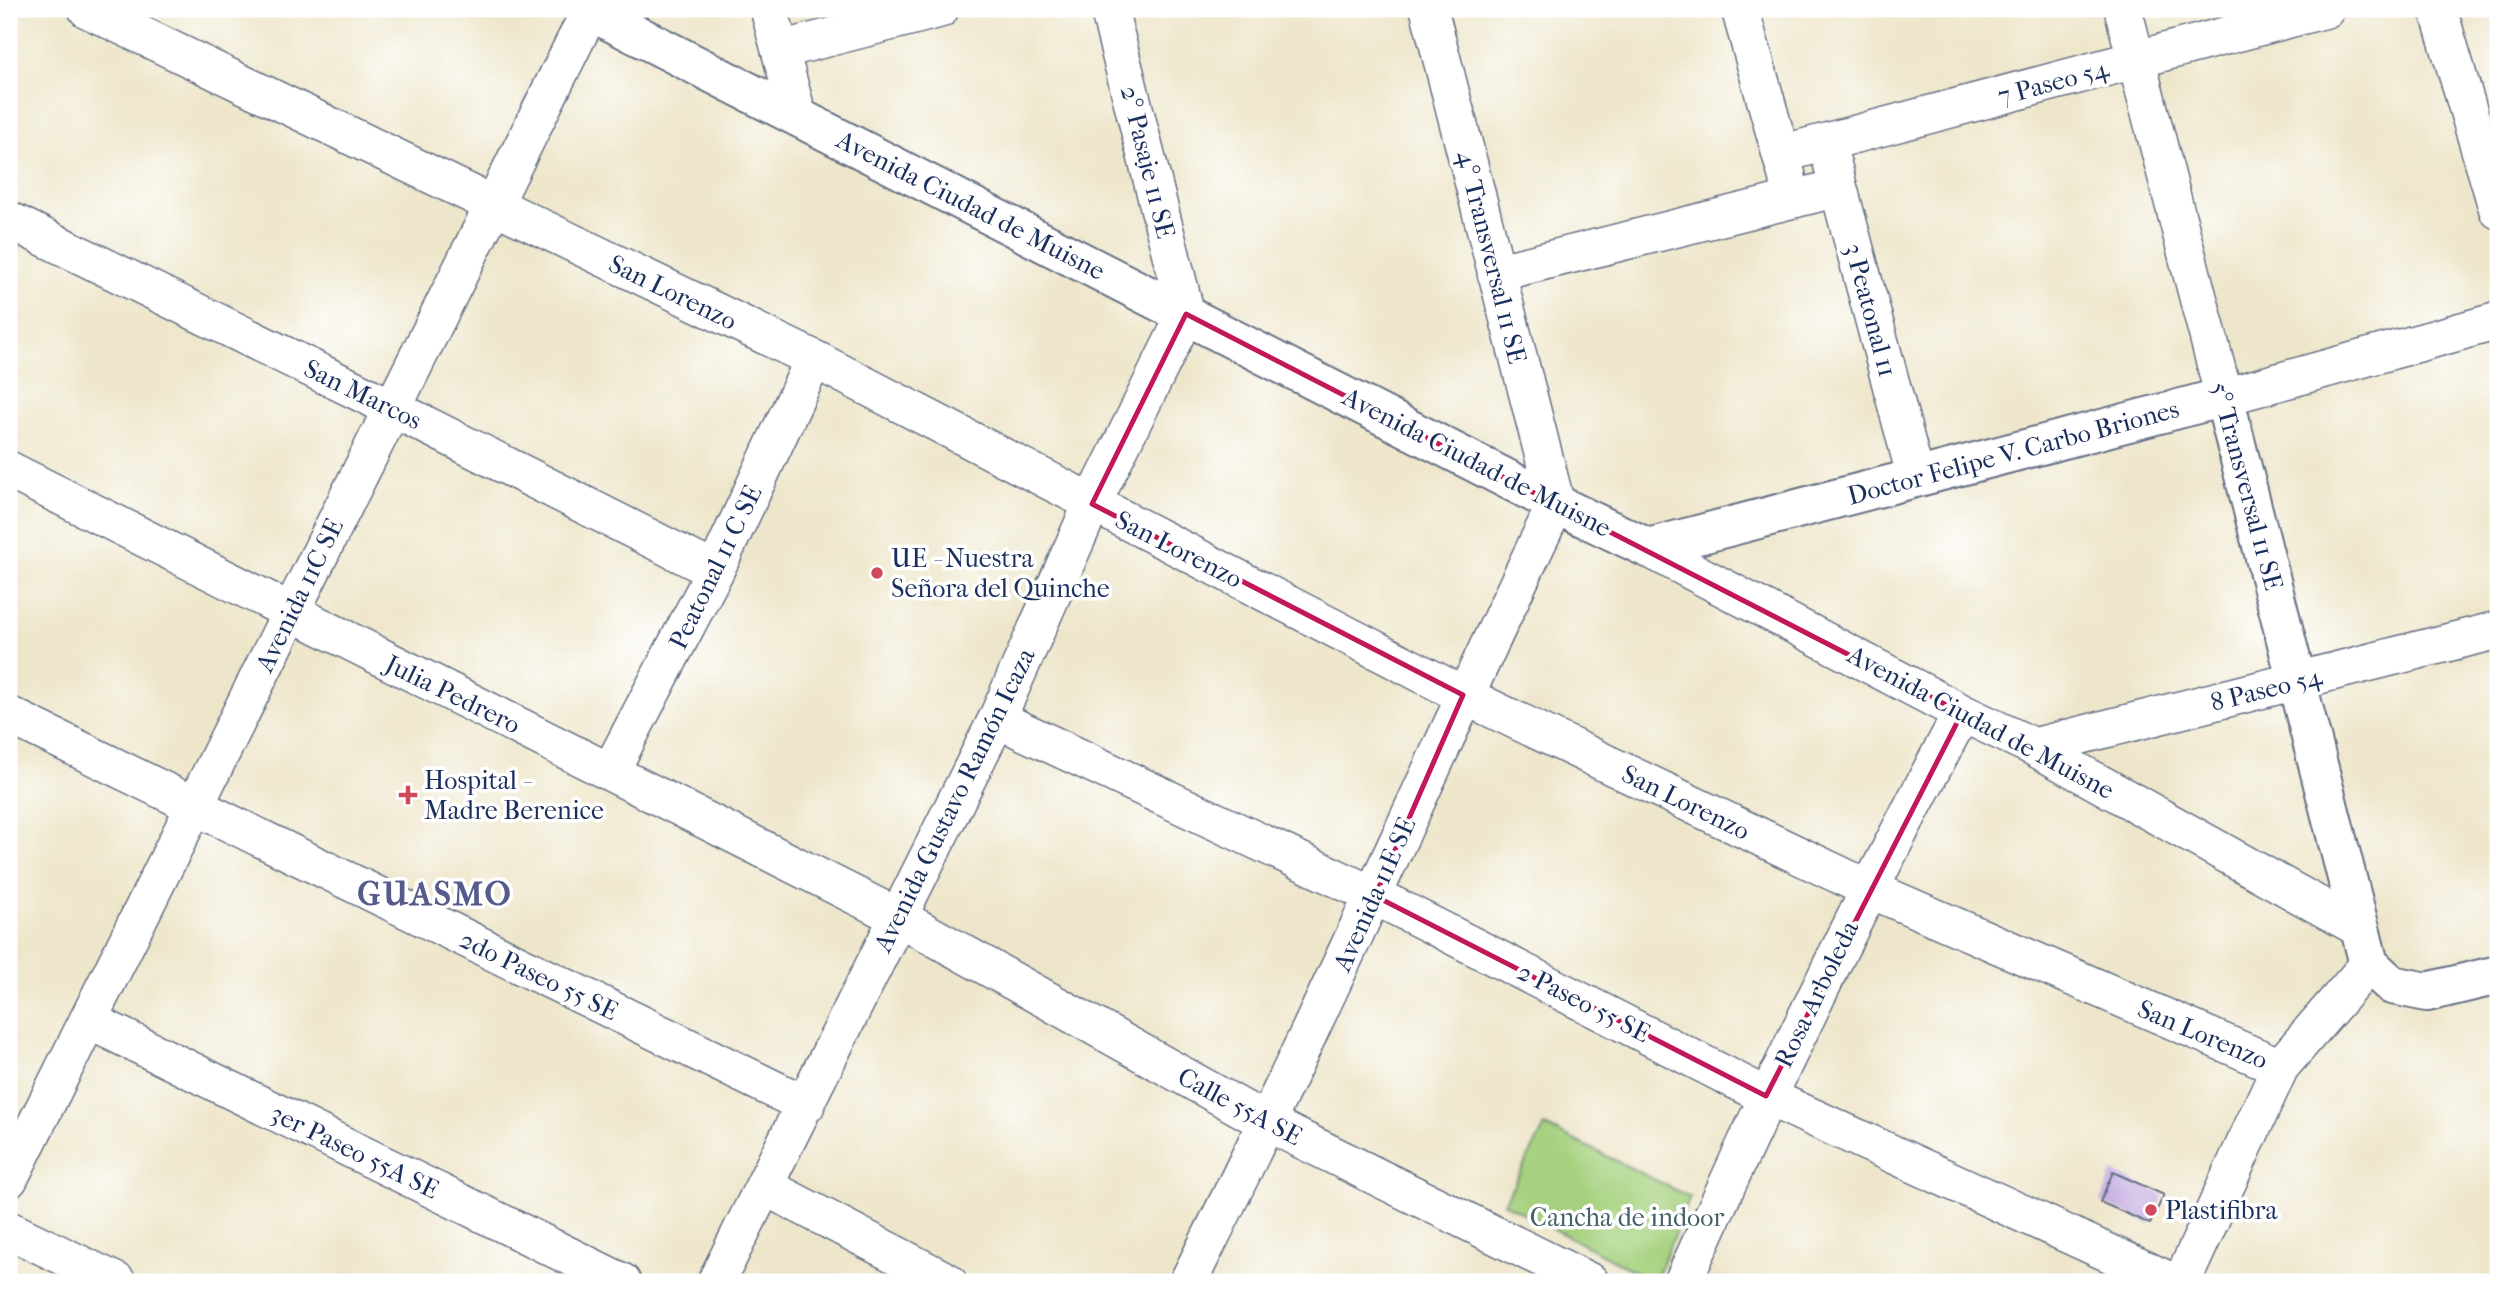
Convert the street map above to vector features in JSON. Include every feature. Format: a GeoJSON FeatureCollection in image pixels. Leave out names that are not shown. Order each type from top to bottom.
{"type":"FeatureCollection","features":[{"type":"Feature","properties":{"kind":"street","name":"San Lorenzo"},"geometry":{"type":"LineString","coordinates":[[88,9],[814,359],[1463,695],[1867,888],[2280,1067]]}},
{"type":"Feature","properties":{"kind":"street"},"geometry":{"type":"LineString","coordinates":[[769,9],[798,117]]}},
{"type":"Feature","properties":{"kind":"street"},"geometry":{"type":"LineString","coordinates":[[780,50],[940,9]]}},
{"type":"Feature","properties":{"kind":"street","name":"2° Pasaje 11 SE"},"geometry":{"type":"LineString","coordinates":[[1109,9],[1186,314]]}},
{"type":"Feature","properties":{"kind":"street","name":"4° Transversal 11 SE"},"geometry":{"type":"LineString","coordinates":[[1429,9],[1556,504]]}},
{"type":"Feature","properties":{"kind":"street"},"geometry":{"type":"LineString","coordinates":[[1740,9],[1793,199]]}},
{"type":"Feature","properties":{"kind":"street","name":"5° Transversal 11 SE"},"geometry":{"type":"LineString","coordinates":[[2123,9],[2365,947]]}},
{"type":"Feature","properties":{"kind":"street","name":"7 Paseo 54"},"geometry":{"type":"LineString","coordinates":[[1781,155],[2326,9]]}},
{"type":"Feature","properties":{"kind":"street","name":"Avenida 11C SE"},"geometry":{"type":"LineString","coordinates":[[9,1179],[588,10]]}},
{"type":"Feature","properties":{"kind":"street","name":"Avenida Ciudad de Muisne"},"geometry":{"type":"LineString","coordinates":[[588,10],[1556,504],[1648,548],[1962,713],[2034,747],[2365,947]]}},
{"type":"Feature","properties":{"kind":"street"},"geometry":{"type":"LineString","coordinates":[[2449,11],[2498,210]]}},
{"type":"Feature","properties":{"kind":"street","name":"3 Peatonal 11"},"geometry":{"type":"LineString","coordinates":[[1826,142],[1916,478]]}},
{"type":"Feature","properties":{"kind":"street"},"geometry":{"type":"LineString","coordinates":[[1496,273],[1838,188]]}},
{"type":"Feature","properties":{"kind":"street","name":"San Marcos"},"geometry":{"type":"LineString","coordinates":[[9,220],[392,408],[715,571]]}},
{"type":"Feature","properties":{"kind":"street","name":"Avenida Gustavo Ramón Icaza"},"geometry":{"type":"LineString","coordinates":[[716,1282],[998,719],[1092,504],[1186,314]]}},
{"type":"Feature","properties":{"kind":"street","name":"Doctor Felipe V. Carbo Briones"},"geometry":{"type":"LineString","coordinates":[[1648,548],[2224,397],[2498,321]]}},
{"type":"Feature","properties":{"kind":"street","name":"Peatonal 11 C SE"},"geometry":{"type":"LineString","coordinates":[[610,772],[715,571],[814,359]]}},
{"type":"Feature","properties":{"kind":"street","name":"Julia Pedrero"},"geometry":{"type":"LineString","coordinates":[[9,470],[898,917]]}},
{"type":"Feature","properties":{"kind":"street","name":"Avenida 11E SE"},"geometry":{"type":"LineString","coordinates":[[1188,1282],[1268,1123],[1463,695],[1556,504]]}},
{"type":"Feature","properties":{"kind":"street","name":"8 Paseo 54"},"geometry":{"type":"LineString","coordinates":[[2034,747],[2498,630]]}},
{"type":"Feature","properties":{"kind":"street","name":"Rosa Arboleda"},"geometry":{"type":"LineString","coordinates":[[1683,1282],[1766,1096],[1867,888],[1962,713]]}},
{"type":"Feature","properties":{"kind":"street","name":"2do Paseo 55 SE"},"geometry":{"type":"LineString","coordinates":[[9,715],[806,1105]]}},
{"type":"Feature","properties":{"kind":"street","name":"2 Paseo 55 SE"},"geometry":{"type":"LineString","coordinates":[[998,719],[1374,895],[1766,1096],[2172,1282]]}},
{"type":"Feature","properties":{"kind":"street","name":"Calle 55A SE"},"geometry":{"type":"LineString","coordinates":[[898,917],[1268,1123],[1590,1282]]}},
{"type":"Feature","properties":{"kind":"street"},"geometry":{"type":"LineString","coordinates":[[2182,1282],[2280,1067],[2365,947],[2392,985],[2427,992],[2498,975]]}},
{"type":"Feature","properties":{"kind":"street","name":"3er Paseo 55A SE"},"geometry":{"type":"LineString","coordinates":[[88,1020],[622,1282]]}},
{"type":"Feature","properties":{"kind":"street"},"geometry":{"type":"LineString","coordinates":[[764,1186],[948,1282]]}},
{"type":"Feature","properties":{"kind":"street"},"geometry":{"type":"LineString","coordinates":[[9,1230],[117,1282]]}},
{"type":"Feature","properties":{"kind":"highlighted area"},"geometry":{"type":"Polygon","coordinates":[[[1186,314],[1962,713],[1766,1096],[1375,896],[1463,695],[1092,504],[1186,314]]]}},
{"type":"Feature","properties":{"kind":"green space","name":"Cancha de indoor"},"geometry":{"type":"Polygon","coordinates":[[[1545,1126],[1690,1197],[1655,1282],[1504,1203],[1545,1126]]]}},
{"type":"Feature","properties":{"kind":"building"},"geometry":{"type":"Polygon","coordinates":[[[2113,1172],[2164,1195],[2150,1224],[2100,1202],[2113,1172]]]}},
{"type":"Feature","properties":{"kind":"place","name":"UE - Nuestra Señora del Quinche"},"geometry":{"type":"Point","coordinates":[877,573]}},
{"type":"Feature","properties":{"kind":"place","name":"Hospital - Madre Berenice"},"geometry":{"type":"Point","coordinates":[408,795]}},
{"type":"Feature","properties":{"kind":"place","name":"Plastifibra"},"geometry":{"type":"Point","coordinates":[2151,1210]}},
{"type":"Feature","properties":{"kind":"district","name":"GUASMO"},"geometry":{"type":"Point","coordinates":[435,893]}}]}
